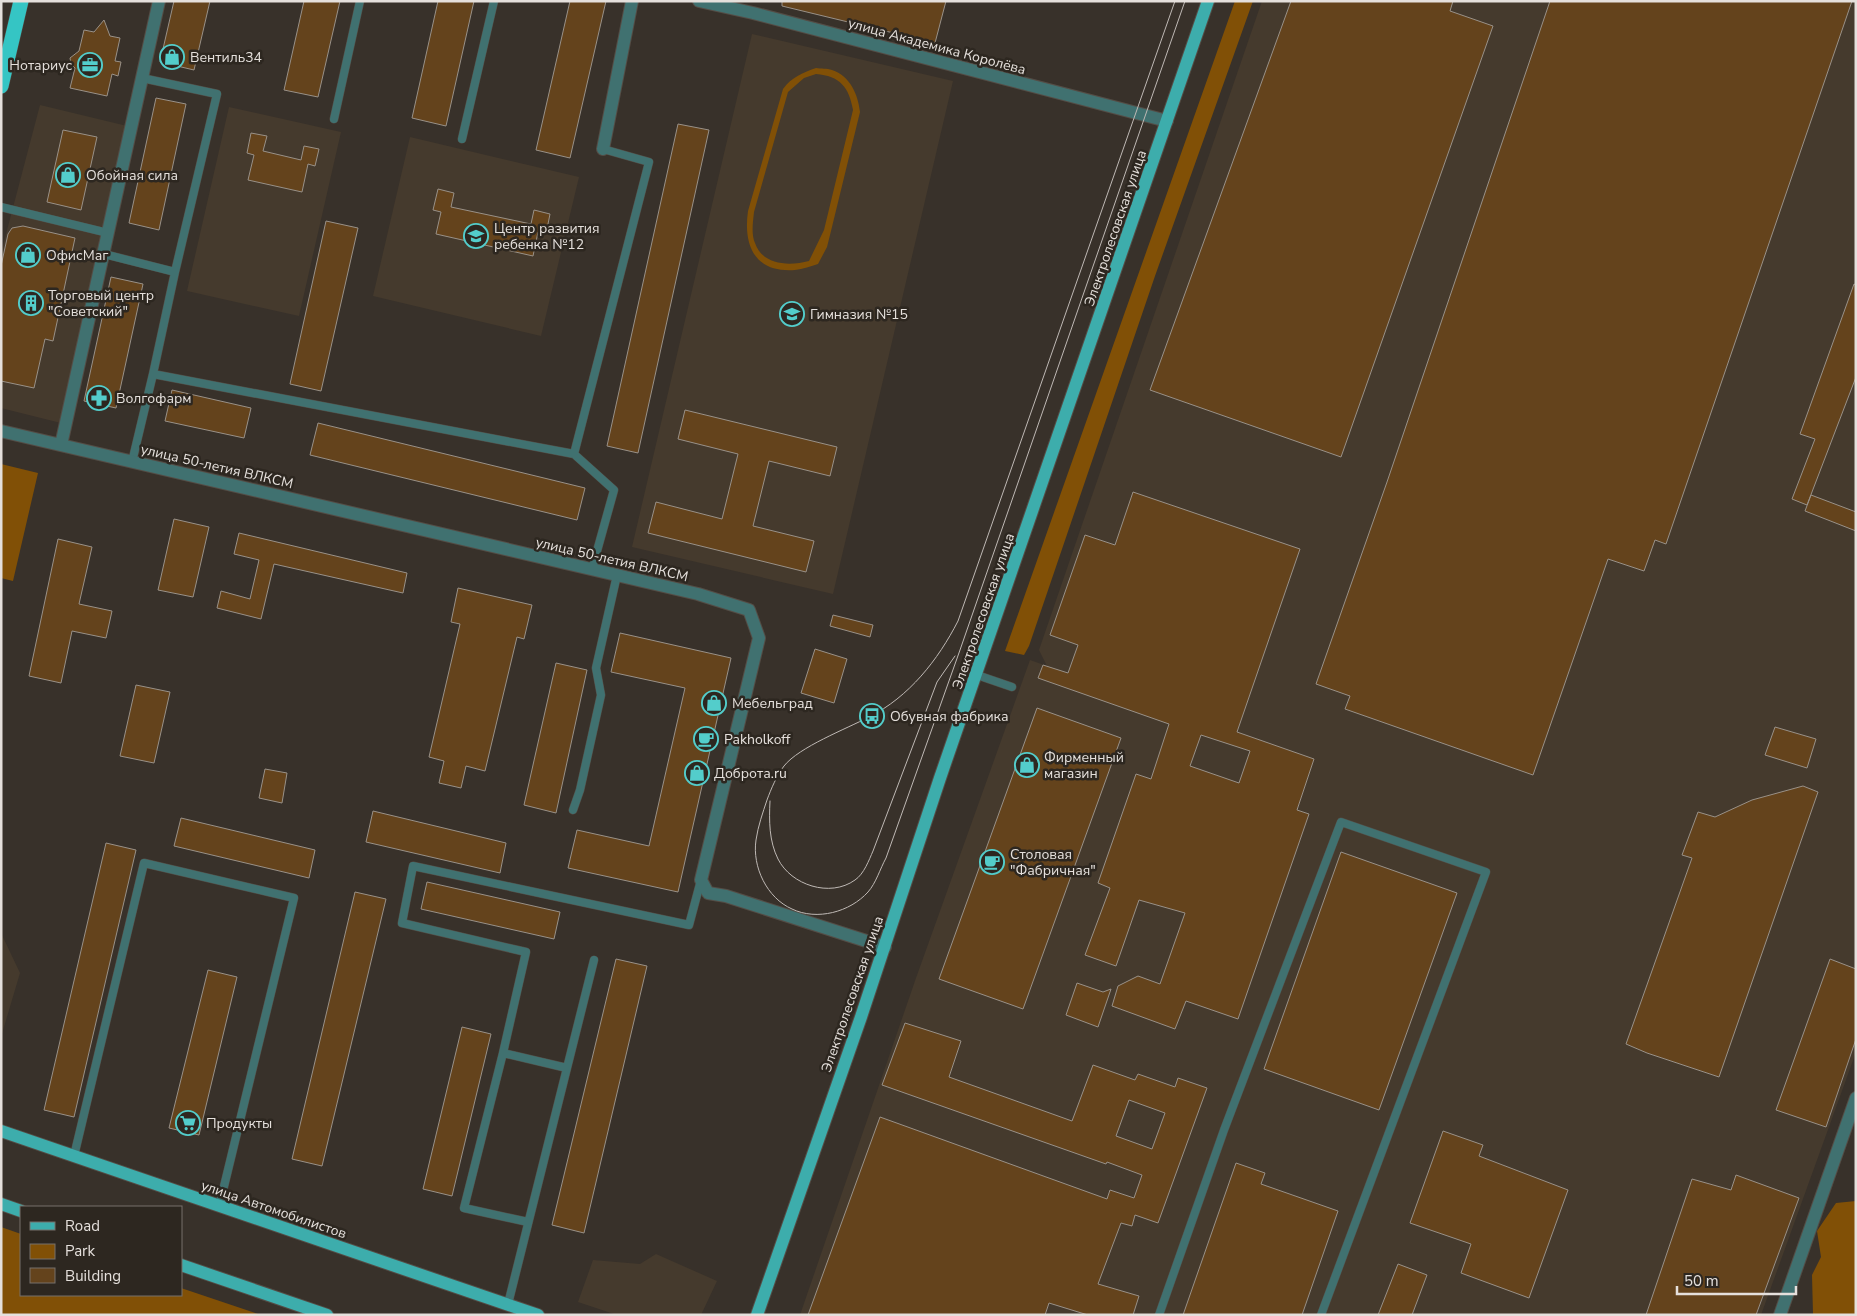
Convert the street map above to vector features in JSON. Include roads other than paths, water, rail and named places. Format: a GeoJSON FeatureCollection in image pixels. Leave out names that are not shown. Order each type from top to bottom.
{"type":"FeatureCollection","features":[{"type":"Feature","properties":{"kind":"highway"},"geometry":{"type":"LineString","coordinates":[[1,86],[21,1]]}},
{"type":"Feature","properties":{"kind":"main road","name":"Электролесовская улица"},"geometry":{"type":"LineString","coordinates":[[756,1315],[885,947],[940,778],[1208,1]]}},
{"type":"Feature","properties":{"kind":"main road","name":"улица Автомобилистов"},"geometry":{"type":"LineString","coordinates":[[1,1131],[538,1315]]}},
{"type":"Feature","properties":{"kind":"main road"},"geometry":{"type":"LineString","coordinates":[[1,1204],[20,1210]]}},
{"type":"Feature","properties":{"kind":"main road"},"geometry":{"type":"LineString","coordinates":[[182,1265],[327,1315]]}},
{"type":"Feature","properties":{"kind":"street"},"geometry":{"type":"LineString","coordinates":[[61,445],[159,1]]}},
{"type":"Feature","properties":{"kind":"street"},"geometry":{"type":"LineString","coordinates":[[603,150],[632,1]]}},
{"type":"Feature","properties":{"kind":"street","name":"улица Академика Королёва"},"geometry":{"type":"LineString","coordinates":[[699,1],[753,13],[1167,121]]}},
{"type":"Feature","properties":{"kind":"street","name":"улица 50-летия ВЛКСМ"},"geometry":{"type":"LineString","coordinates":[[1,431],[698,594],[749,610],[759,638],[701,880]]}},
{"type":"Feature","properties":{"kind":"street"},"geometry":{"type":"LineString","coordinates":[[701,880],[708,893],[726,896],[885,947]]}},
{"type":"Feature","properties":{"kind":"street"},"geometry":{"type":"LineString","coordinates":[[1780,1315],[1856,1098]]}},
{"type":"Feature","properties":{"kind":"lane"},"geometry":{"type":"LineString","coordinates":[[334,119],[360,1]]}},
{"type":"Feature","properties":{"kind":"lane"},"geometry":{"type":"LineString","coordinates":[[462,139],[494,1]]}},
{"type":"Feature","properties":{"kind":"lane"},"geometry":{"type":"LineString","coordinates":[[132,462],[216,94],[142,78]]}},
{"type":"Feature","properties":{"kind":"lane"},"geometry":{"type":"LineString","coordinates":[[574,454],[649,162],[603,150]]}},
{"type":"Feature","properties":{"kind":"lane"},"geometry":{"type":"LineString","coordinates":[[1,207],[108,233]]}},
{"type":"Feature","properties":{"kind":"lane"},"geometry":{"type":"LineString","coordinates":[[104,254],[175,272]]}},
{"type":"Feature","properties":{"kind":"lane"},"geometry":{"type":"LineString","coordinates":[[153,374],[574,454],[614,490],[592,570]]}},
{"type":"Feature","properties":{"kind":"lane"},"geometry":{"type":"LineString","coordinates":[[573,810],[580,790],[602,695],[596,668],[617,575]]}},
{"type":"Feature","properties":{"kind":"lane"},"geometry":{"type":"LineString","coordinates":[[977,675],[1012,687]]}},
{"type":"Feature","properties":{"kind":"lane"},"geometry":{"type":"LineString","coordinates":[[1160,1315],[1224,1130],[1341,822],[1486,872],[1321,1315]]}},
{"type":"Feature","properties":{"kind":"lane"},"geometry":{"type":"LineString","coordinates":[[74,1156],[144,863],[294,898],[219,1207]]}},
{"type":"Feature","properties":{"kind":"lane"},"geometry":{"type":"LineString","coordinates":[[528,1222],[464,1208],[526,952],[402,923],[413,866],[689,925],[701,880]]}},
{"type":"Feature","properties":{"kind":"lane"},"geometry":{"type":"LineString","coordinates":[[508,1304],[594,960]]}},
{"type":"Feature","properties":{"kind":"lane"},"geometry":{"type":"LineString","coordinates":[[503,1053],[567,1068]]}},
{"type":"Feature","properties":{"kind":"tram line"},"geometry":{"type":"LineString","coordinates":[[1175,1],[958,621],[932,663],[897,699],[869,717],[800,752],[784,766],[770,791],[757,835],[756,861],[763,880],[769,889],[783,904],[792,909],[802,913],[822,914],[852,905],[861,899],[871,888],[886,858],[1185,1]]}},
{"type":"Feature","properties":{"kind":"tram line"},"geometry":{"type":"LineString","coordinates":[[770,801],[771,838],[775,852],[784,868],[792,876],[801,882],[823,888],[834,888],[855,880],[864,871],[873,851],[937,682],[955,656]]}},
{"type":"Feature","properties":{"kind":"place","name":"Вентиль34"},"geometry":{"type":"Point","coordinates":[172,57]}},
{"type":"Feature","properties":{"kind":"place","name":"Нотариус"},"geometry":{"type":"Point","coordinates":[90,65]}},
{"type":"Feature","properties":{"kind":"place","name":"Обойная сила"},"geometry":{"type":"Point","coordinates":[68,175]}},
{"type":"Feature","properties":{"kind":"place","name":"Центр развития ребенка №12"},"geometry":{"type":"Point","coordinates":[476,236]}},
{"type":"Feature","properties":{"kind":"place","name":"ОфисМаг"},"geometry":{"type":"Point","coordinates":[28,255]}},
{"type":"Feature","properties":{"kind":"place","name":"Торговый центр \"Советский\""},"geometry":{"type":"Point","coordinates":[31,303]}},
{"type":"Feature","properties":{"kind":"place","name":"Гимназия №15"},"geometry":{"type":"Point","coordinates":[792,314]}},
{"type":"Feature","properties":{"kind":"place","name":"Волгофарм"},"geometry":{"type":"Point","coordinates":[99,398]}},
{"type":"Feature","properties":{"kind":"place","name":"Мебельград"},"geometry":{"type":"Point","coordinates":[714,703]}},
{"type":"Feature","properties":{"kind":"place","name":"Обувная фабрика"},"geometry":{"type":"Point","coordinates":[872,716]}},
{"type":"Feature","properties":{"kind":"place","name":"Pakholkoff"},"geometry":{"type":"Point","coordinates":[706,739]}},
{"type":"Feature","properties":{"kind":"place","name":"Фирменный магазин"},"geometry":{"type":"Point","coordinates":[1027,765]}},
{"type":"Feature","properties":{"kind":"place","name":"Доброта.ru"},"geometry":{"type":"Point","coordinates":[697,773]}},
{"type":"Feature","properties":{"kind":"place","name":"Столовая \"Фабричная\""},"geometry":{"type":"Point","coordinates":[992,862]}},
{"type":"Feature","properties":{"kind":"place","name":"Продукты"},"geometry":{"type":"Point","coordinates":[188,1123]}}]}
